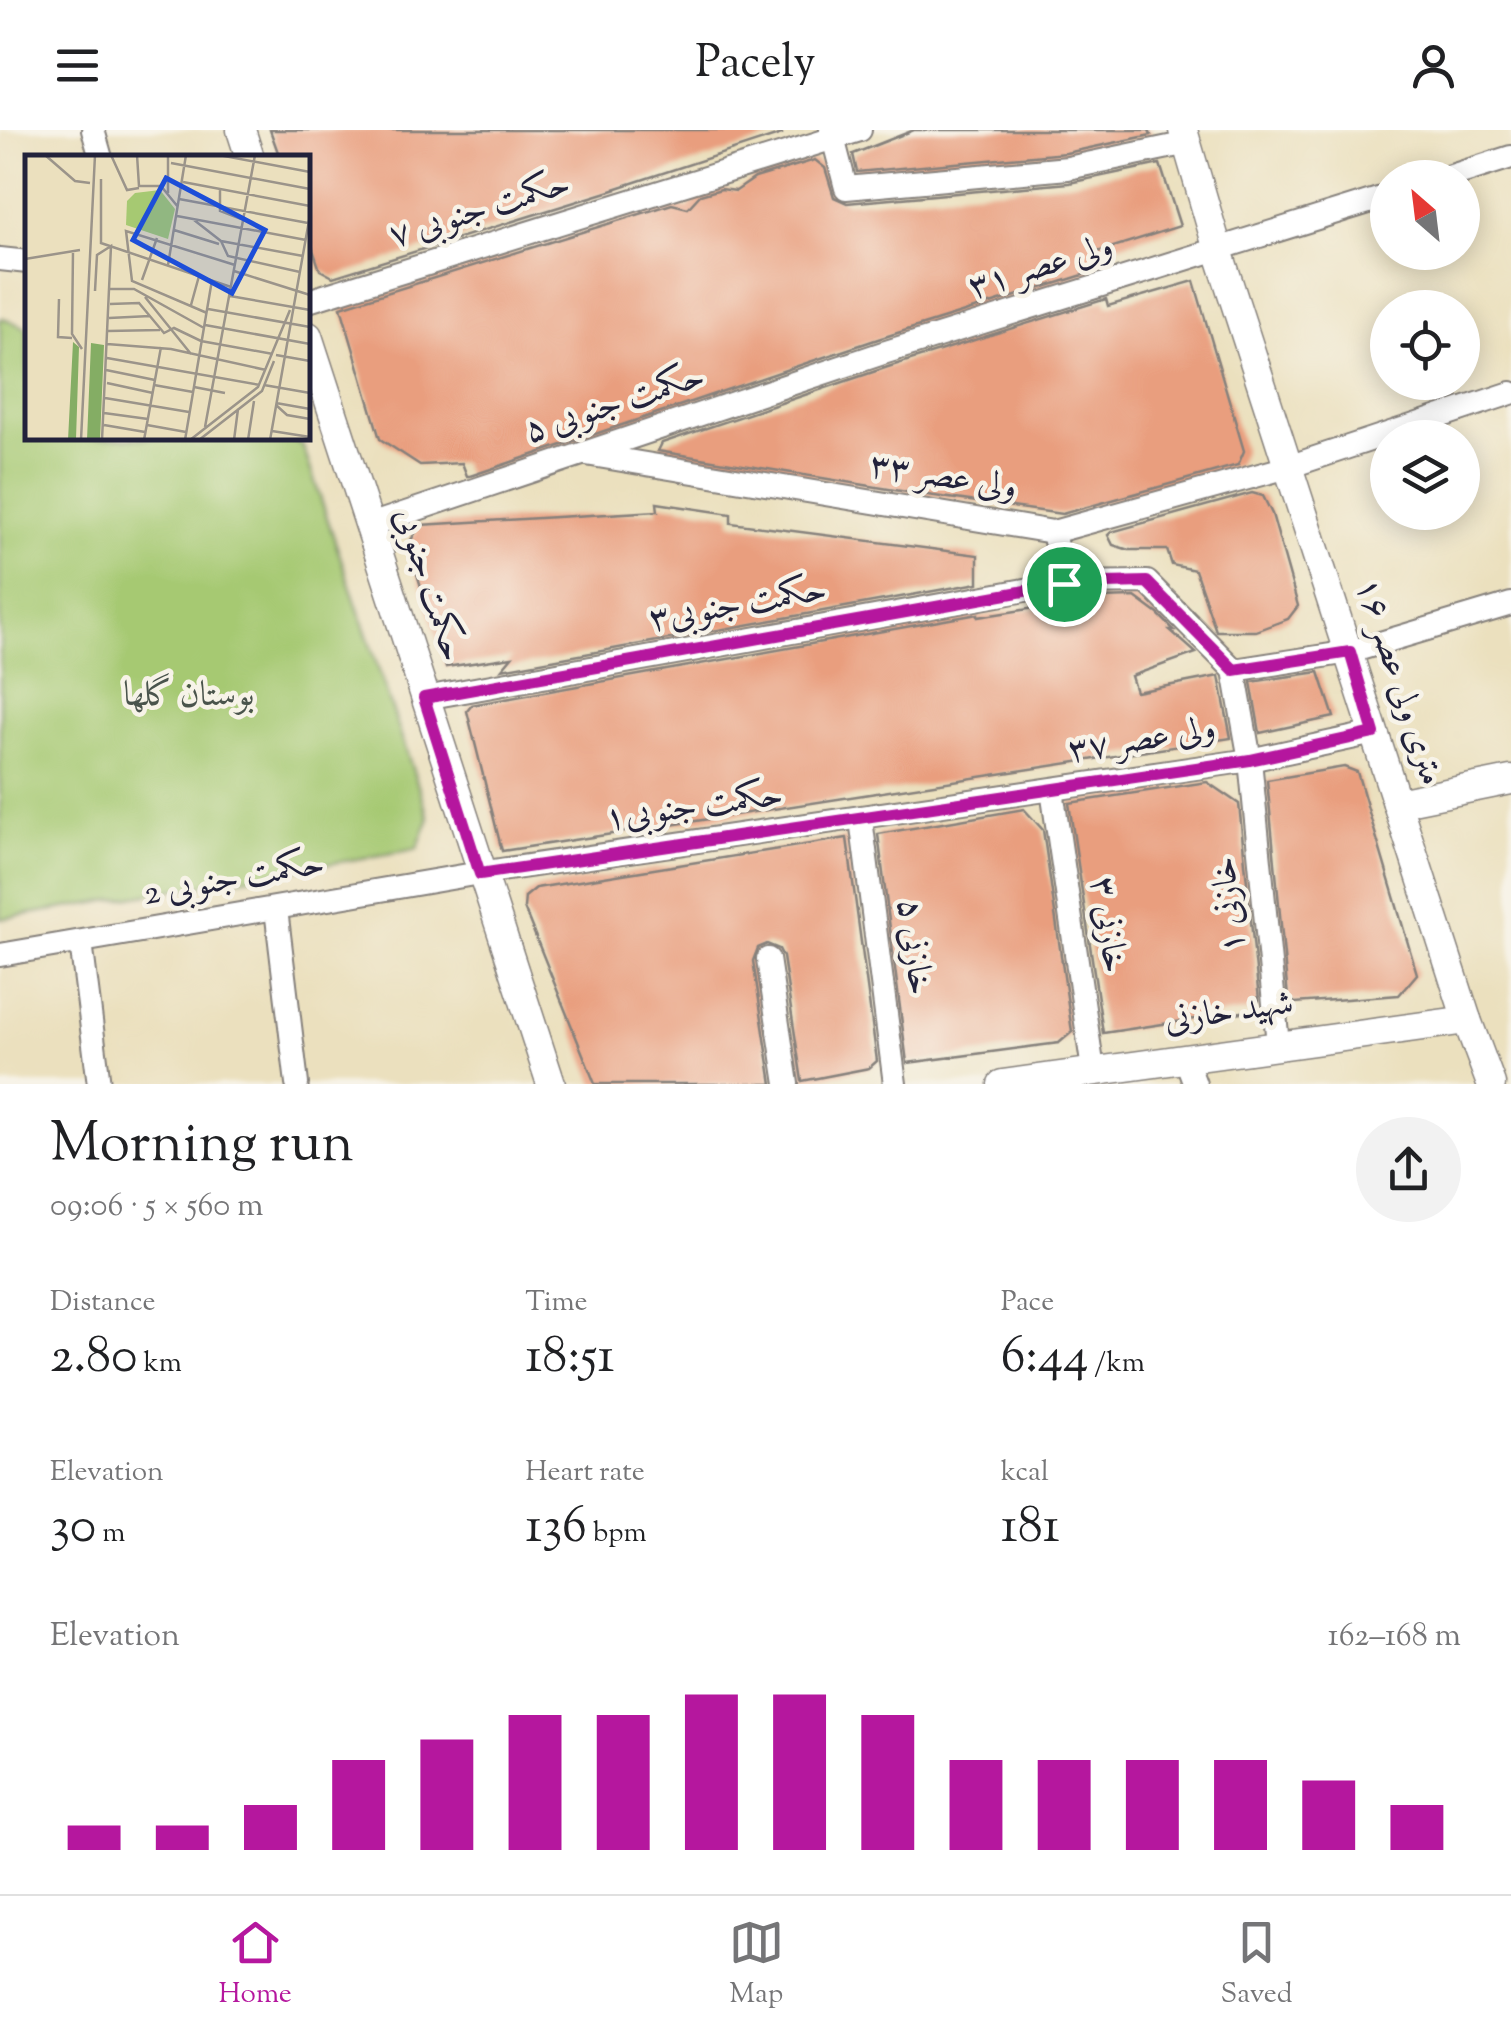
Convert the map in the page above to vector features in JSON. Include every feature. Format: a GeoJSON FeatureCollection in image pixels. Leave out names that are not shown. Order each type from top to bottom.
{"type":"FeatureCollection","features":[{"type":"Feature","properties":{"kind":"street"},"geometry":{"type":"LineString","coordinates":[[92,130],[100,155]]}},
{"type":"Feature","properties":{"kind":"street"},"geometry":{"type":"LineString","coordinates":[[241,130],[249,155]]}},
{"type":"Feature","properties":{"kind":"street","name":"حکمت جنوبی ۷"},"geometry":{"type":"LineString","coordinates":[[310,300],[833,134],[860,130]]}},
{"type":"Feature","properties":{"kind":"street"},"geometry":{"type":"LineString","coordinates":[[833,134],[846,188],[1068,168],[1185,137]]}},
{"type":"Feature","properties":{"kind":"street","name":"۱۶ متری ولی عصر"},"geometry":{"type":"LineString","coordinates":[[1185,137],[1218,250],[1490,1084]]}},
{"type":"Feature","properties":{"kind":"street"},"geometry":{"type":"LineString","coordinates":[[1480,166],[1511,156]]}},
{"type":"Feature","properties":{"kind":"street","name":"ولی عصر ۳۱"},"geometry":{"type":"LineString","coordinates":[[883,354],[1370,202]]}},
{"type":"Feature","properties":{"kind":"street"},"geometry":{"type":"LineString","coordinates":[[0,259],[25,262]]}},
{"type":"Feature","properties":{"kind":"street","name":"حکمت جنوبی"},"geometry":{"type":"LineString","coordinates":[[310,348],[319,401],[370,525],[551,1084]]}},
{"type":"Feature","properties":{"kind":"street","name":"حکمت جنوبی ۵"},"geometry":{"type":"LineString","coordinates":[[370,525],[883,354]]}},
{"type":"Feature","properties":{"kind":"street","name":"ولی عصر ۳۳"},"geometry":{"type":"LineString","coordinates":[[582,454],[1052,532],[1288,467],[1511,393]]}},
{"type":"Feature","properties":{"kind":"street"},"geometry":{"type":"LineString","coordinates":[[1052,532],[1064,584]]}},
{"type":"Feature","properties":{"kind":"street","name":"حکمت جنوبی۳"},"geometry":{"type":"LineString","coordinates":[[424,698],[1064,584],[1147,582],[1234,670]]}},
{"type":"Feature","properties":{"kind":"street"},"geometry":{"type":"LineString","coordinates":[[1234,670],[1350,652],[1511,604]]}},
{"type":"Feature","properties":{"kind":"street","name":"خازنی ۱"},"geometry":{"type":"LineString","coordinates":[[1234,670],[1250,760],[1278,1044]]}},
{"type":"Feature","properties":{"kind":"street","name":"ولی عصر ۳۷"},"geometry":{"type":"LineString","coordinates":[[919,811],[1250,760],[1374,733]]}},
{"type":"Feature","properties":{"kind":"street"},"geometry":{"type":"LineString","coordinates":[[1397,802],[1511,780]]}},
{"type":"Feature","properties":{"kind":"street","name":"خازنی ۳"},"geometry":{"type":"LineString","coordinates":[[1052,790],[1092,1070]]}},
{"type":"Feature","properties":{"kind":"street","name":"حکمت جنوبی۱"},"geometry":{"type":"LineString","coordinates":[[480,874],[919,811]]}},
{"type":"Feature","properties":{"kind":"street","name":"خازنی ۵"},"geometry":{"type":"LineString","coordinates":[[861,819],[895,1084]]}},
{"type":"Feature","properties":{"kind":"street","name":"حکمت جنوبی 2"},"geometry":{"type":"LineString","coordinates":[[0,956],[480,874]]}},
{"type":"Feature","properties":{"kind":"street"},"geometry":{"type":"LineString","coordinates":[[276,909],[297,1084]]}},
{"type":"Feature","properties":{"kind":"street"},"geometry":{"type":"LineString","coordinates":[[81,942],[98,1084]]}},
{"type":"Feature","properties":{"kind":"street"},"geometry":{"type":"LineString","coordinates":[[768,959],[788,1084]]}},
{"type":"Feature","properties":{"kind":"street","name":"شهید خازنی"},"geometry":{"type":"LineString","coordinates":[[1010,1083],[1466,1020]]}},
{"type":"Feature","properties":{"kind":"street"},"geometry":{"type":"LineString","coordinates":[[1185,1057],[1196,1084]]}},
{"type":"Feature","properties":{"kind":"green space","name":"بوستان گلها"},"geometry":{"type":"Polygon","coordinates":[[[0,320],[25,327],[25,440],[292,440],[302,444],[429,818],[417,849],[0,919],[0,320]]]}},
{"type":"Feature","properties":{"kind":"building"},"geometry":{"type":"Polygon","coordinates":[[[270,130],[781,130],[782,134],[333,277],[320,270],[310,241],[310,155],[279,155],[270,130]]]}},
{"type":"Feature","properties":{"kind":"building"},"geometry":{"type":"Polygon","coordinates":[[[914,130],[1149,130],[1151,135],[1066,153],[857,172],[853,154],[914,130]]]}},
{"type":"Feature","properties":{"kind":"building"},"geometry":{"type":"Polygon","coordinates":[[[815,160],[825,168],[834,197],[847,203],[1069,183],[1160,164],[1180,226],[1094,253],[1099,266],[1096,271],[878,339],[470,476],[462,463],[420,465],[380,439],[341,307],[672,204],[688,208],[700,195],[721,189],[736,191],[755,178],[815,160]]]}},
{"type":"Feature","properties":{"kind":"building"},"geometry":{"type":"Polygon","coordinates":[[[1194,281],[1244,451],[1238,465],[1062,514],[658,451],[662,443],[888,367],[1106,299],[1108,306],[1194,281]]]}},
{"type":"Feature","properties":{"kind":"building"},"geometry":{"type":"Polygon","coordinates":[[[1252,493],[1263,496],[1272,514],[1298,606],[1288,619],[1256,631],[1216,631],[1195,570],[1172,565],[1167,550],[1129,550],[1113,545],[1108,535],[1111,532],[1252,493]]]}},
{"type":"Feature","properties":{"kind":"building"},"geometry":{"type":"Polygon","coordinates":[[[657,503],[731,514],[731,523],[978,555],[978,583],[502,669],[512,657],[446,667],[408,545],[420,525],[658,511],[657,503]]]}},
{"type":"Feature","properties":{"kind":"building"},"geometry":{"type":"Polygon","coordinates":[[[1135,597],[1158,614],[1196,653],[1131,676],[1136,692],[1219,676],[1231,738],[502,851],[467,711],[472,705],[978,614],[1135,597]]]}},
{"type":"Feature","properties":{"kind":"building"},"geometry":{"type":"Polygon","coordinates":[[[1319,672],[1334,717],[1260,733],[1251,682],[1319,672]]]}},
{"type":"Feature","properties":{"kind":"building"},"geometry":{"type":"Polygon","coordinates":[[[1344,767],[1357,772],[1417,974],[1399,995],[1295,1003],[1288,997],[1267,780],[1344,767]]]}},
{"type":"Feature","properties":{"kind":"building"},"geometry":{"type":"Polygon","coordinates":[[[1207,782],[1239,804],[1259,1000],[1255,1010],[1103,1033],[1069,803],[1207,782]]]}},
{"type":"Feature","properties":{"kind":"building"},"geometry":{"type":"Polygon","coordinates":[[[1024,809],[1043,830],[1072,1032],[1059,1043],[907,1063],[878,834],[1024,809]]]}},
{"type":"Feature","properties":{"kind":"building"},"geometry":{"type":"Polygon","coordinates":[[[847,838],[877,1061],[869,1068],[802,1081],[783,957],[779,949],[767,944],[758,948],[753,961],[772,1084],[595,1084],[524,908],[525,897],[536,888],[847,838]]]}},
{"type":"Feature","properties":{"kind":"route"},"geometry":{"type":"LineString","coordinates":[[1147,582],[1234,670],[1350,652],[1374,733],[1250,760],[480,874],[424,698],[1064,584],[1147,582]]}}]}
